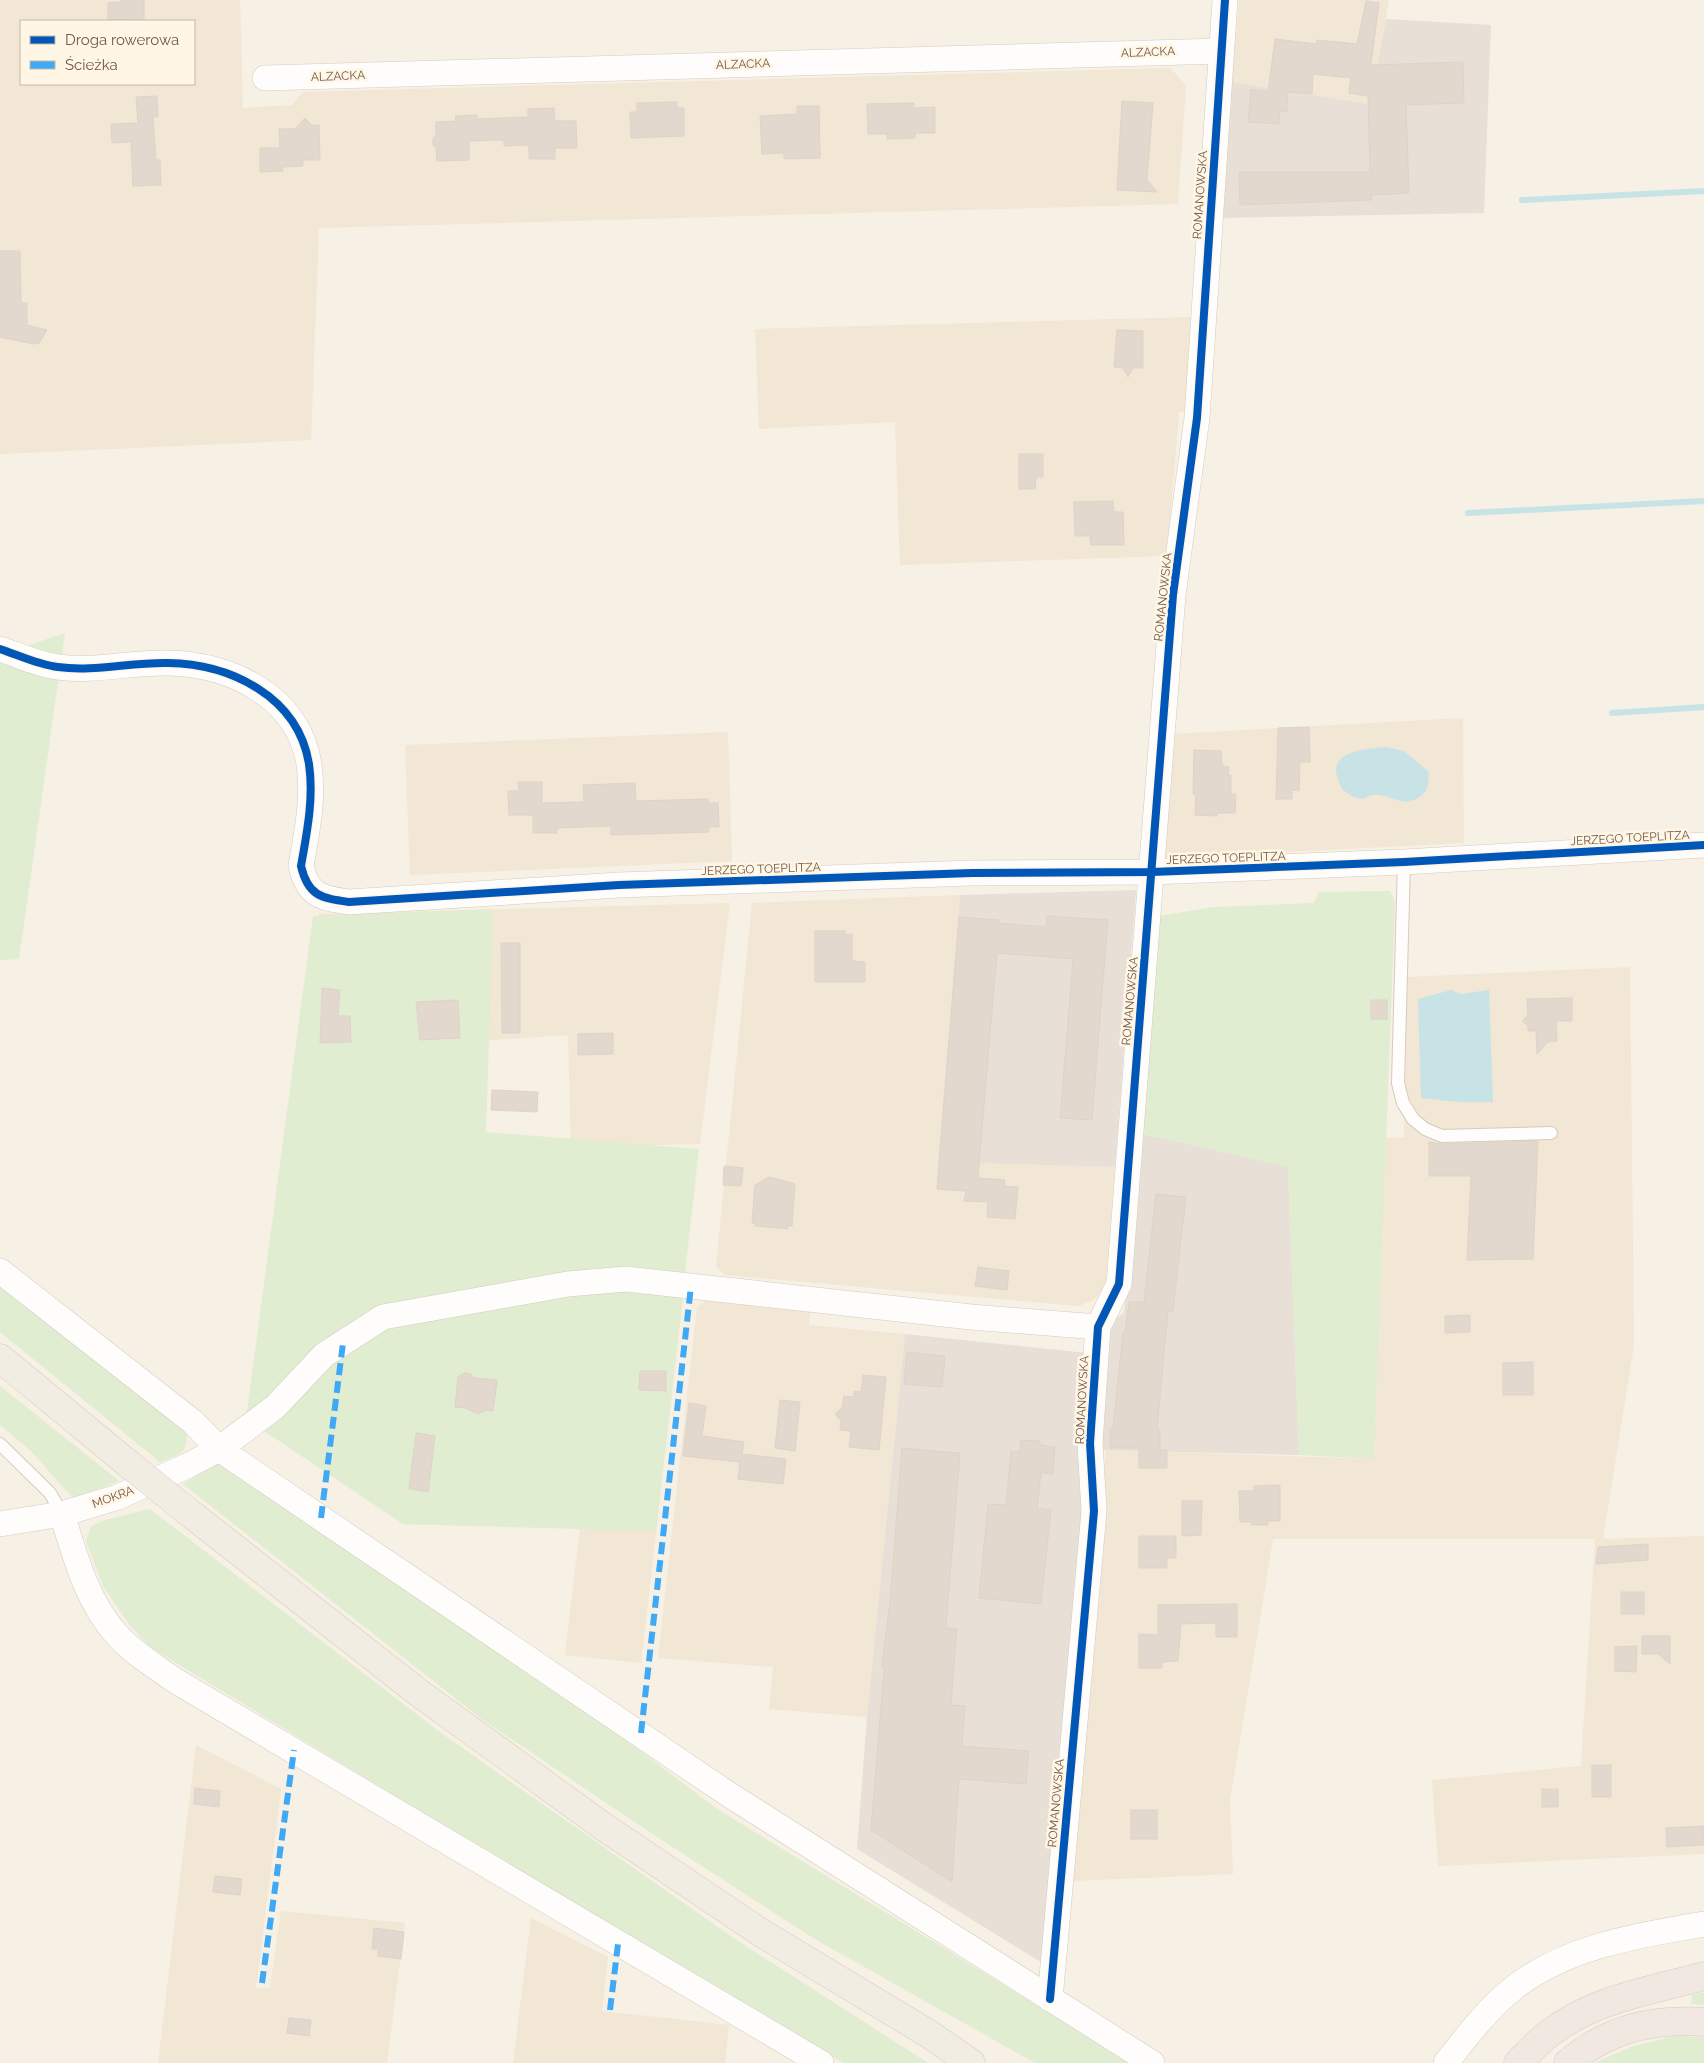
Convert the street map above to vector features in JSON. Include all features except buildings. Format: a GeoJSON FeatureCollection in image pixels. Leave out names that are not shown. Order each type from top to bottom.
{"type":"FeatureCollection","features":[{"type":"Feature","properties":{"kind":"highway"},"geometry":{"type":"LineString","coordinates":[[1518,2063],[1546,2036],[1571,2019],[1598,2005],[1630,1994],[1704,1976]]}},
{"type":"Feature","properties":{"kind":"highway"},"geometry":{"type":"LineString","coordinates":[[1568,2063],[1598,2042],[1628,2029],[1651,2022],[1684,2020],[1704,2022]]}},
{"type":"Feature","properties":{"kind":"main road"},"geometry":{"type":"LineString","coordinates":[[0,1358],[191,1514],[419,1693],[604,1827],[763,1934],[929,2034],[971,2063]]}},
{"type":"Feature","properties":{"kind":"main road"},"geometry":{"type":"LineString","coordinates":[[929,2034],[991,2063]]}},
{"type":"Feature","properties":{"kind":"street","name":"ROMANOWSKA"},"geometry":{"type":"LineString","coordinates":[[1050,1999],[1094,1511],[1090,1443],[1098,1327],[1119,1284],[1173,595],[1197,418],[1225,0]]}},
{"type":"Feature","properties":{"kind":"street","name":"ALZACKA"},"geometry":{"type":"LineString","coordinates":[[265,78],[1221,51]]}},
{"type":"Feature","properties":{"kind":"street","name":"JERZEGO TOEPLITZA"},"geometry":{"type":"LineString","coordinates":[[0,649],[57,667],[83,668],[167,663],[190,664],[233,674],[262,690],[292,720],[303,744],[309,763],[311,792],[301,866],[312,890],[322,898],[332,900],[361,902],[619,885],[781,879],[972,873],[1152,872],[1404,862],[1704,846]]}},
{"type":"Feature","properties":{"kind":"street"},"geometry":{"type":"LineString","coordinates":[[0,1271],[193,1422],[219,1449],[725,1792],[1152,2063]]}},
{"type":"Feature","properties":{"kind":"street","name":"MOKRA"},"geometry":{"type":"LineString","coordinates":[[0,1524],[62,1514],[118,1496],[162,1478],[219,1449],[275,1407],[324,1355],[383,1317],[568,1284],[626,1279],[970,1317],[1098,1327]]}},
{"type":"Feature","properties":{"kind":"street"},"geometry":{"type":"LineString","coordinates":[[62,1514],[86,1582],[102,1616],[118,1636],[174,1680],[821,2063]]}},
{"type":"Feature","properties":{"kind":"street"},"geometry":{"type":"LineString","coordinates":[[1446,2063],[1482,2019],[1514,1988],[1551,1964],[1598,1947],[1652,1933],[1704,1924]]}},
{"type":"Feature","properties":{"kind":"lane"},"geometry":{"type":"LineString","coordinates":[[1404,862],[1398,1083],[1403,1103],[1413,1119],[1425,1129],[1442,1136],[1551,1133]]}},
{"type":"Feature","properties":{"kind":"lane"},"geometry":{"type":"LineString","coordinates":[[0,1444],[50,1493],[62,1514]]}},
{"type":"Feature","properties":{"kind":"shaded area"},"geometry":{"type":"Polygon","coordinates":[[[0,0],[240,0],[243,108],[292,105],[303,92],[1170,68],[1186,85],[1178,204],[319,228],[311,440],[0,454],[0,0]]]}},
{"type":"Feature","properties":{"kind":"shaded area"},"geometry":{"type":"Polygon","coordinates":[[[1239,0],[1389,0],[1371,104],[1232,82],[1239,0]]]}},
{"type":"Feature","properties":{"kind":"shaded area"},"geometry":{"type":"Polygon","coordinates":[[[1386,19],[1491,25],[1484,213],[1223,218],[1232,82],[1370,104],[1386,19]]]}},
{"type":"Feature","properties":{"kind":"shaded area"},"geometry":{"type":"Polygon","coordinates":[[[1193,317],[1186,412],[1179,412],[1167,556],[900,565],[895,422],[759,429],[755,329],[1193,317]]]}},
{"type":"Feature","properties":{"kind":"shaded area"},"geometry":{"type":"Polygon","coordinates":[[[1463,718],[1464,843],[1163,858],[1172,734],[1463,718]]]}},
{"type":"Feature","properties":{"kind":"shaded area"},"geometry":{"type":"Polygon","coordinates":[[[728,732],[732,861],[410,875],[405,745],[728,732]]]}},
{"type":"Feature","properties":{"kind":"shaded area"},"geometry":{"type":"Polygon","coordinates":[[[1136,890],[1115,1167],[938,1162],[960,895],[1136,890]]]}},
{"type":"Feature","properties":{"kind":"shaded area"},"geometry":{"type":"Polygon","coordinates":[[[960,895],[938,1162],[1115,1167],[1106,1280],[1101,1293],[1093,1300],[1079,1306],[724,1275],[716,1266],[752,903],[960,895]]]}},
{"type":"Feature","properties":{"kind":"shaded area"},"geometry":{"type":"Polygon","coordinates":[[[730,903],[700,1144],[571,1147],[568,1035],[312,1052],[319,914],[730,903]]]}},
{"type":"Feature","properties":{"kind":"shaded area"},"geometry":{"type":"Polygon","coordinates":[[[1630,967],[1634,1345],[1603,1539],[1704,1536],[1704,1854],[1438,1866],[1432,1780],[1581,1766],[1595,1539],[1273,1539],[1230,1801],[1233,1874],[1072,1881],[1106,1450],[1374,1459],[1386,1138],[1404,1137],[1407,977],[1630,967]]]}},
{"type":"Feature","properties":{"kind":"shaded area"},"geometry":{"type":"Polygon","coordinates":[[[1143,1134],[1288,1166],[1299,1455],[1098,1450],[1108,1323],[1124,1313],[1143,1134]]]}},
{"type":"Feature","properties":{"kind":"shaded area"},"geometry":{"type":"Polygon","coordinates":[[[623,1292],[683,1298],[641,1663],[565,1655],[580,1528],[403,1524],[426,1325],[623,1292]]]}},
{"type":"Feature","properties":{"kind":"shaded area"},"geometry":{"type":"Polygon","coordinates":[[[711,1297],[811,1307],[809,1325],[905,1334],[867,1717],[769,1709],[773,1667],[658,1658],[697,1307],[711,1297]]]}},
{"type":"Feature","properties":{"kind":"shaded area"},"geometry":{"type":"Polygon","coordinates":[[[905,1334],[1087,1353],[1085,1478],[1044,1964],[857,1849],[867,1717],[905,1334]]]}},
{"type":"Feature","properties":{"kind":"shaded area"},"geometry":{"type":"Polygon","coordinates":[[[196,1745],[281,1789],[256,1988],[270,1988],[281,1911],[405,1923],[387,2063],[158,2063],[196,1745]]]}},
{"type":"Feature","properties":{"kind":"shaded area"},"geometry":{"type":"Polygon","coordinates":[[[531,1918],[608,1957],[602,2011],[729,2025],[725,2063],[513,2063],[531,1918]]]}},
{"type":"Feature","properties":{"kind":"green space"},"geometry":{"type":"Polygon","coordinates":[[[65,633],[19,959],[0,960],[0,655],[65,633]]]}},
{"type":"Feature","properties":{"kind":"green space"},"geometry":{"type":"Polygon","coordinates":[[[1390,891],[1395,902],[1374,1459],[1299,1455],[1288,1167],[1143,1134],[1159,916],[1214,907],[1314,903],[1319,892],[1390,891]]]}},
{"type":"Feature","properties":{"kind":"green space"},"geometry":{"type":"Polygon","coordinates":[[[493,909],[486,1132],[699,1149],[656,1531],[403,1524],[246,1419],[313,916],[493,909]]]}},
{"type":"Feature","properties":{"kind":"green space"},"geometry":{"type":"Polygon","coordinates":[[[0,1284],[186,1432],[186,1445],[181,1453],[160,1462],[0,1332],[0,1284]]]}},
{"type":"Feature","properties":{"kind":"green space"},"geometry":{"type":"Polygon","coordinates":[[[0,1386],[119,1481],[73,1498],[31,1451],[0,1425],[0,1386]]]}},
{"type":"Feature","properties":{"kind":"green space"},"geometry":{"type":"Polygon","coordinates":[[[218,1462],[581,1706],[717,1809],[1131,2063],[1035,2063],[813,1938],[645,1829],[483,1720],[183,1484],[218,1462]]]}},
{"type":"Feature","properties":{"kind":"green space"},"geometry":{"type":"Polygon","coordinates":[[[150,1509],[441,1733],[735,1939],[928,2063],[844,2063],[715,1990],[148,1646],[126,1620],[103,1586],[86,1541],[91,1526],[105,1520],[150,1509]]]}},
{"type":"Feature","properties":{"kind":"green space"},"geometry":{"type":"Polygon","coordinates":[[[1704,1992],[1704,2005],[1691,2004],[1692,1995],[1704,1992]]]}},
{"type":"Feature","properties":{"kind":"green space"},"geometry":{"type":"Polygon","coordinates":[[[1673,2036],[1704,2037],[1704,2063],[1594,2063],[1631,2047],[1673,2036]]]}},
{"type":"Feature","properties":{"kind":"water"},"geometry":{"type":"Polygon","coordinates":[[[1386,747],[1404,751],[1429,772],[1428,786],[1423,794],[1416,799],[1405,802],[1377,795],[1368,796],[1363,799],[1353,797],[1342,789],[1336,770],[1342,758],[1356,751],[1386,747]]]}},
{"type":"Feature","properties":{"kind":"water"},"geometry":{"type":"Polygon","coordinates":[[[1451,990],[1461,994],[1489,990],[1493,1102],[1457,1102],[1421,1098],[1418,999],[1451,990]]]}},
{"type":"Feature","properties":{"kind":"waterway"},"geometry":{"type":"LineString","coordinates":[[1522,200],[1704,191]]}},
{"type":"Feature","properties":{"kind":"waterway"},"geometry":{"type":"LineString","coordinates":[[1468,513],[1704,501]]}},
{"type":"Feature","properties":{"kind":"waterway"},"geometry":{"type":"LineString","coordinates":[[1612,713],[1704,707]]}},
{"type":"Feature","properties":{"kind":"marked path"},"geometry":{"type":"LineString","coordinates":[[641,1733],[691,1286]]}},
{"type":"Feature","properties":{"kind":"marked path"},"geometry":{"type":"LineString","coordinates":[[321,1518],[343,1343]]}},
{"type":"Feature","properties":{"kind":"marked path"},"geometry":{"type":"LineString","coordinates":[[262,1983],[294,1750]]}},
{"type":"Feature","properties":{"kind":"marked path"},"geometry":{"type":"LineString","coordinates":[[610,2010],[618,1944]]}},
{"type":"Feature","properties":{"kind":"cycle path"},"geometry":{"type":"LineString","coordinates":[[1050,1999],[1094,1511],[1090,1443],[1098,1327],[1119,1284],[1173,595],[1197,418],[1225,0]]}},
{"type":"Feature","properties":{"kind":"cycle path"},"geometry":{"type":"LineString","coordinates":[[0,649],[29,660],[58,667],[99,668],[154,663],[191,665],[237,677],[258,688],[276,702],[291,720],[302,740],[309,764],[311,790],[301,866],[304,876],[312,890],[317,894],[349,902],[619,885],[972,873],[1152,872],[1404,862],[1704,845]]}}]}
